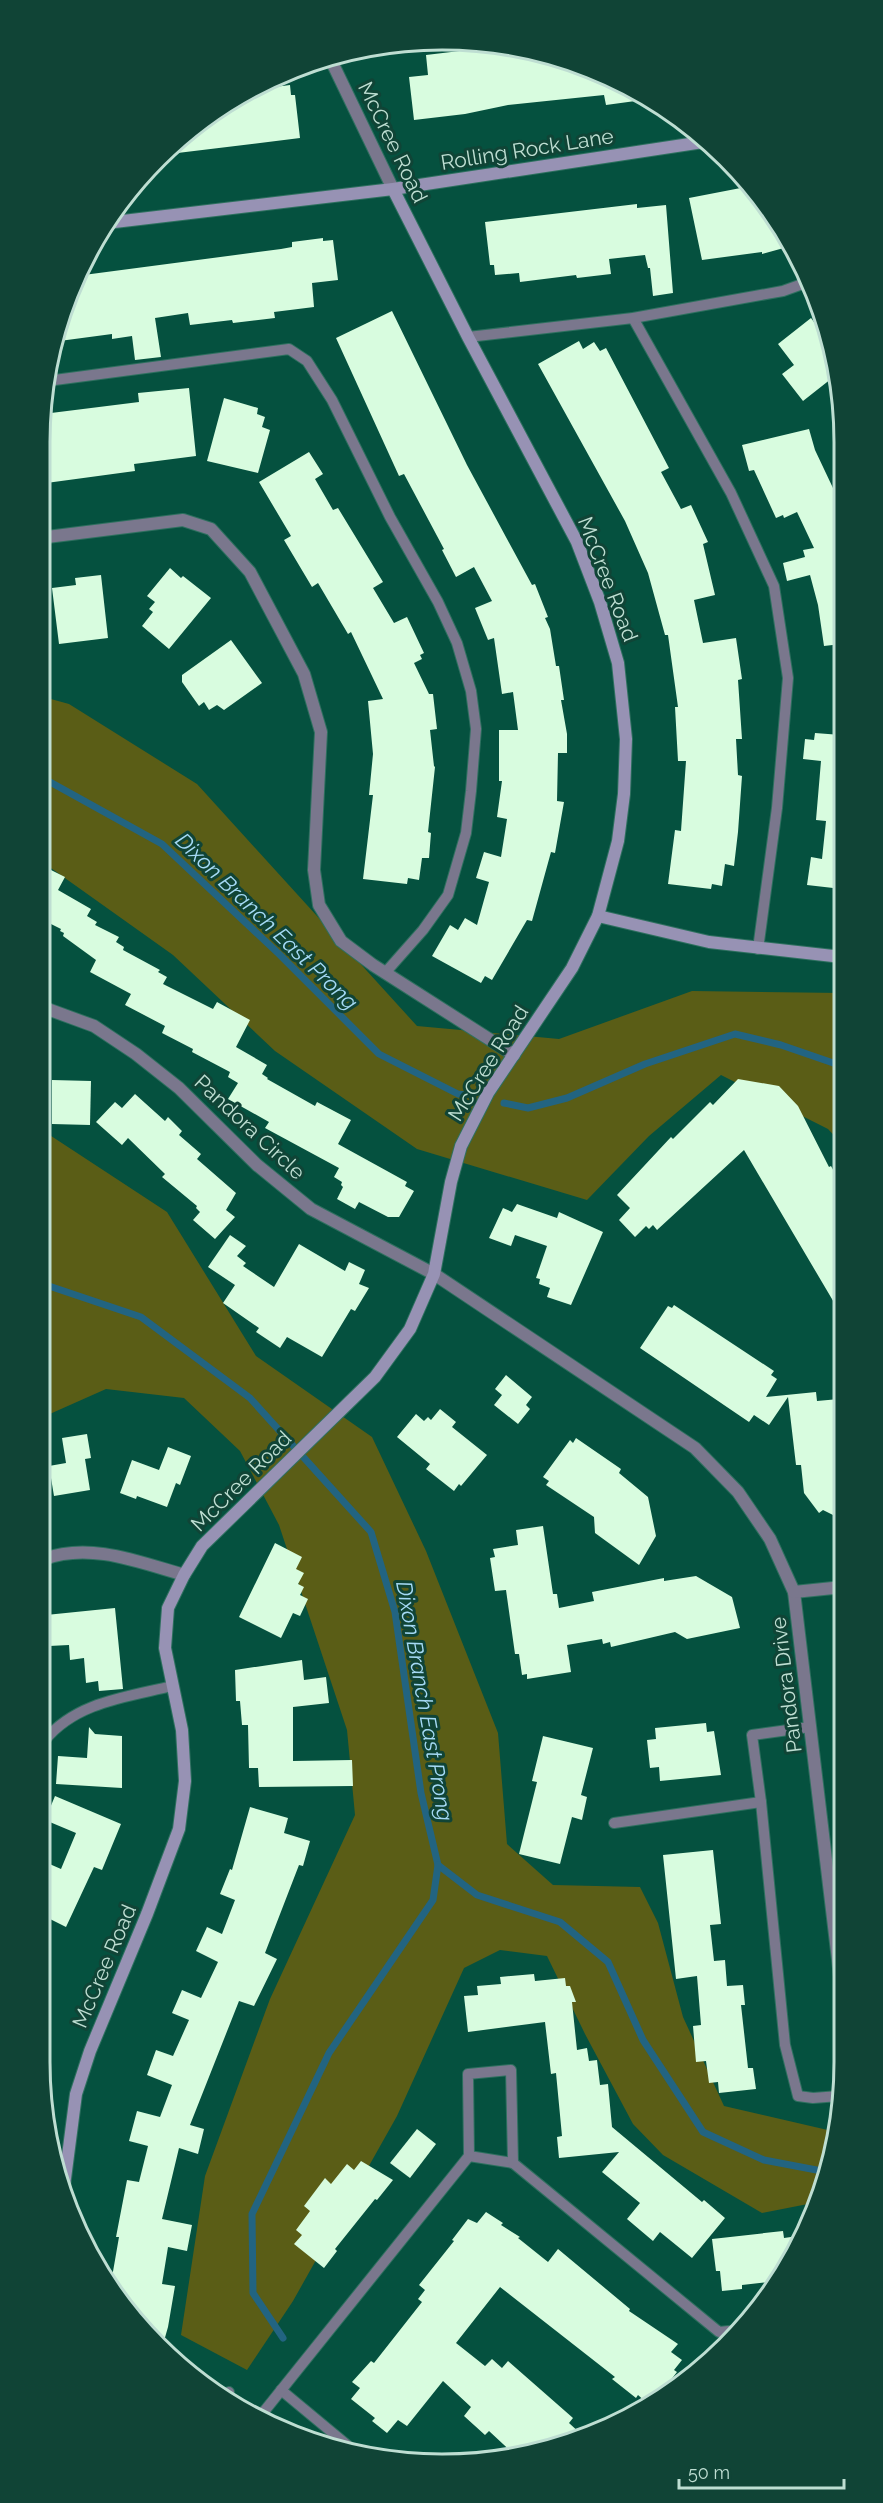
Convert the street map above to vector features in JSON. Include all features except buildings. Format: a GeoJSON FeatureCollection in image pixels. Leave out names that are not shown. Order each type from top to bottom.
{"type":"FeatureCollection","features":[{"type":"Feature","properties":{"kind":"street","name":"McCree Road"},"geometry":{"type":"LineString","coordinates":[[65,2171],[80,2083],[90,2051],[147,1914],[179,1829],[184,1771],[182,1730],[165,1648],[168,1608],[184,1575],[202,1546],[375,1377],[410,1329],[434,1274],[451,1182],[461,1146],[488,1093],[572,968],[598,916],[618,841],[624,794],[626,739],[618,663],[600,602],[577,542],[468,337],[333,65]]}},
{"type":"Feature","properties":{"kind":"street","name":"Rolling Rock Lane"},"geometry":{"type":"LineString","coordinates":[[118,222],[393,189],[695,143]]}},
{"type":"Feature","properties":{"kind":"street"},"geometry":{"type":"LineString","coordinates":[[50,537],[183,520],[211,529],[250,572],[304,674],[321,732],[315,870],[319,905],[340,941],[514,1055]]}},
{"type":"Feature","properties":{"kind":"street"},"geometry":{"type":"LineString","coordinates":[[598,916],[681,937],[758,949],[834,956]]}},
{"type":"Feature","properties":{"kind":"street","name":"Pandora Circle"},"geometry":{"type":"LineString","coordinates":[[50,1010],[94,1026],[136,1054],[179,1088],[257,1165],[311,1209],[434,1274]]}},
{"type":"Feature","properties":{"kind":"street","name":"Pandora Drive"},"geometry":{"type":"LineString","coordinates":[[434,1274],[695,1448],[738,1492],[771,1539],[794,1592],[834,1919]]}},
{"type":"Feature","properties":{"kind":"street"},"geometry":{"type":"LineString","coordinates":[[50,1557],[63,1552],[110,1554],[184,1575]]}},
{"type":"Feature","properties":{"kind":"street"},"geometry":{"type":"LineString","coordinates":[[794,1592],[834,1588]]}},
{"type":"Feature","properties":{"kind":"lane"},"geometry":{"type":"LineString","coordinates":[[468,337],[633,318],[783,291],[801,285]]}},
{"type":"Feature","properties":{"kind":"lane"},"geometry":{"type":"LineString","coordinates":[[633,318],[731,493],[774,586],[788,678],[777,808],[758,949]]}},
{"type":"Feature","properties":{"kind":"lane"},"geometry":{"type":"LineString","coordinates":[[55,380],[289,349],[307,361],[332,400],[390,517],[438,602],[457,643],[471,691],[476,729],[466,833],[448,895],[423,930],[386,973]]}},
{"type":"Feature","properties":{"kind":"lane"},"geometry":{"type":"LineString","coordinates":[[50,1734],[75,1714],[93,1706],[172,1686]]}},
{"type":"Feature","properties":{"kind":"lane"},"geometry":{"type":"LineString","coordinates":[[810,1727],[752,1735],[761,1802],[785,2045],[798,2096],[832,2097]]}},
{"type":"Feature","properties":{"kind":"lane"},"geometry":{"type":"LineString","coordinates":[[614,1823],[761,1802]]}},
{"type":"Feature","properties":{"kind":"lane"},"geometry":{"type":"LineString","coordinates":[[830,1894],[834,1893]]}},
{"type":"Feature","properties":{"kind":"lane"},"geometry":{"type":"LineString","coordinates":[[264,2411],[469,2157],[468,2074],[511,2070],[513,2163]]}},
{"type":"Feature","properties":{"kind":"lane"},"geometry":{"type":"LineString","coordinates":[[469,2157],[513,2163],[719,2332],[726,2331]]}},
{"type":"Feature","properties":{"kind":"lane"},"geometry":{"type":"LineString","coordinates":[[281,2390],[342,2440]]}},
{"type":"Feature","properties":{"kind":"shaded area"},"geometry":{"type":"Polygon","coordinates":[[[50,699],[69,704],[197,784],[417,1026],[559,1039],[692,991],[834,993],[834,1135],[828,1129],[721,1075],[649,1136],[587,1200],[417,1149],[275,1051],[173,955],[50,867],[50,699]]]}},
{"type":"Feature","properties":{"kind":"shaded area"},"geometry":{"type":"Polygon","coordinates":[[[50,1135],[167,1212],[256,1356],[372,1437],[426,1551],[498,1733],[507,1844],[553,1885],[640,1887],[658,1923],[683,2017],[724,2106],[827,2130],[807,2204],[762,2213],[663,2155],[633,2124],[547,1956],[500,1950],[464,1968],[397,2116],[293,2301],[247,2370],[181,2335],[205,2176],[270,1999],[355,1815],[347,1730],[279,1525],[240,1451],[184,1398],[106,1389],[50,1414],[50,1135]]]}},
{"type":"Feature","properties":{"kind":"waterway","name":"Dixon Branch East Prong"},"geometry":{"type":"LineString","coordinates":[[50,782],[162,844],[279,954],[379,1054],[458,1094],[465,1095]]}},
{"type":"Feature","properties":{"kind":"waterway","name":"Dixon Branch East Prong"},"geometry":{"type":"LineString","coordinates":[[504,1103],[528,1108],[567,1098],[645,1064],[735,1034],[781,1045],[834,1063]]}},
{"type":"Feature","properties":{"kind":"waterway","name":"Dixon Branch East Prong"},"geometry":{"type":"LineString","coordinates":[[50,1286],[141,1317],[250,1398],[371,1532],[395,1612],[421,1793],[438,1865],[477,1895],[560,1922],[608,1962],[643,2040],[703,2132],[764,2160],[818,2170]]}},
{"type":"Feature","properties":{"kind":"waterway","name":"Dixon Branch East Prong"},"geometry":{"type":"LineString","coordinates":[[283,2338],[253,2293],[252,2214],[329,2053],[433,1900],[438,1865]]}}]}
